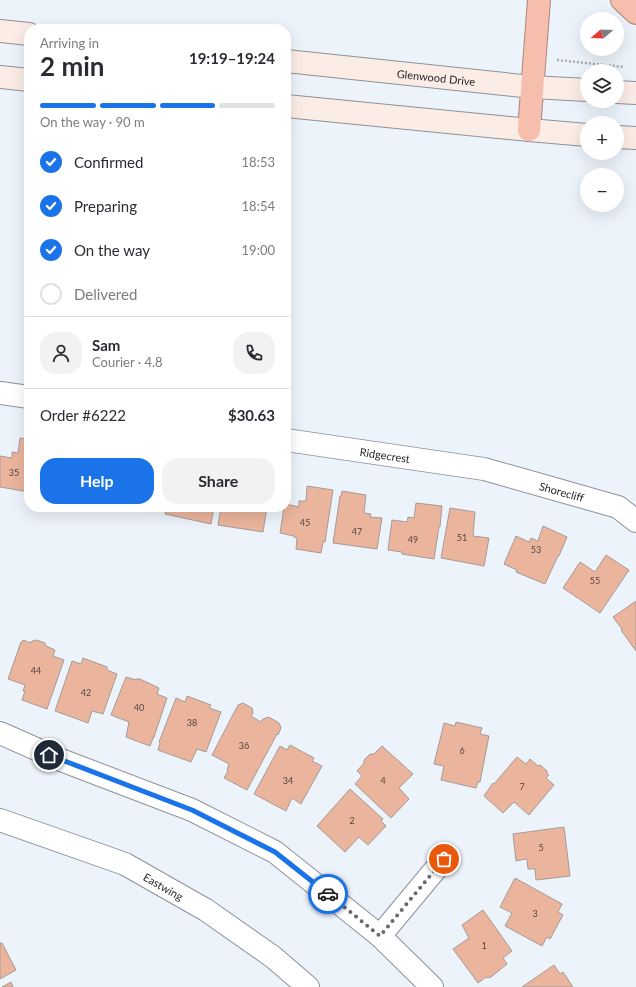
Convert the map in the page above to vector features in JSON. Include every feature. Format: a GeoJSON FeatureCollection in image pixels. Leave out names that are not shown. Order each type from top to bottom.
{"type":"FeatureCollection","features":[{"type":"Feature","properties":{"kind":"highway"},"geometry":{"type":"LineString","coordinates":[[529,130],[539,0]]}},
{"type":"Feature","properties":{"kind":"highway"},"geometry":{"type":"LineString","coordinates":[[622,0],[636,13]]}},
{"type":"Feature","properties":{"kind":"main road"},"geometry":{"type":"LineString","coordinates":[[0,31],[24,33]]}},
{"type":"Feature","properties":{"kind":"main road","name":"Glenwood Drive"},"geometry":{"type":"LineString","coordinates":[[291,62],[532,87],[580,90]]}},
{"type":"Feature","properties":{"kind":"main road"},"geometry":{"type":"LineString","coordinates":[[0,77],[24,79]]}},
{"type":"Feature","properties":{"kind":"main road"},"geometry":{"type":"LineString","coordinates":[[624,92],[636,93]]}},
{"type":"Feature","properties":{"kind":"main road"},"geometry":{"type":"LineString","coordinates":[[291,106],[580,134]]}},
{"type":"Feature","properties":{"kind":"main road"},"geometry":{"type":"LineString","coordinates":[[624,137],[636,138]]}},
{"type":"Feature","properties":{"kind":"street"},"geometry":{"type":"LineString","coordinates":[[0,393],[24,396]]}},
{"type":"Feature","properties":{"kind":"street","name":"Ridgecrest"},"geometry":{"type":"LineString","coordinates":[[291,441],[484,469]]}},
{"type":"Feature","properties":{"kind":"street","name":"Shorecliff"},"geometry":{"type":"LineString","coordinates":[[484,469],[618,507],[636,521]]}},
{"type":"Feature","properties":{"kind":"street"},"geometry":{"type":"LineString","coordinates":[[0,733],[61,760],[192,810],[275,852],[380,936],[432,987]]}},
{"type":"Feature","properties":{"kind":"street","name":"Eastwing"},"geometry":{"type":"LineString","coordinates":[[0,820],[125,864],[206,910],[273,957],[308,987]]}},
{"type":"Feature","properties":{"kind":"street"},"geometry":{"type":"LineString","coordinates":[[380,936],[444,859]]}},
{"type":"Feature","properties":{"kind":"path"},"geometry":{"type":"LineString","coordinates":[[551,59],[628,68]]}},
{"type":"Feature","properties":{"kind":"building"},"geometry":{"type":"Polygon","coordinates":[[[20,438],[24,438],[24,491],[0,487],[0,456],[12,458],[12,452],[18,453],[20,438]]]}},
{"type":"Feature","properties":{"kind":"building"},"geometry":{"type":"Polygon","coordinates":[[[307,486],[333,490],[325,542],[323,542],[321,553],[296,549],[297,538],[280,533],[283,512],[291,512],[291,505],[299,507],[299,501],[306,501],[307,486]]]}},
{"type":"Feature","properties":{"kind":"building"},"geometry":{"type":"Polygon","coordinates":[[[342,491],[366,495],[364,513],[371,514],[370,517],[382,518],[377,549],[333,543],[342,491]]]}},
{"type":"Feature","properties":{"kind":"building"},"geometry":{"type":"Polygon","coordinates":[[[416,503],[442,506],[434,559],[402,554],[402,552],[388,550],[392,520],[407,522],[408,517],[414,518],[416,503]]]}},
{"type":"Feature","properties":{"kind":"building"},"geometry":{"type":"Polygon","coordinates":[[[450,508],[475,512],[473,536],[489,538],[484,566],[441,558],[450,508]]]}},
{"type":"Feature","properties":{"kind":"building"},"geometry":{"type":"Polygon","coordinates":[[[165,512],[213,512],[211,524],[165,514],[165,512]]]}},
{"type":"Feature","properties":{"kind":"building"},"geometry":{"type":"Polygon","coordinates":[[[220,512],[266,512],[263,532],[218,525],[220,512]]]}},
{"type":"Feature","properties":{"kind":"building"},"geometry":{"type":"Polygon","coordinates":[[[543,526],[567,537],[545,584],[516,572],[517,570],[504,564],[516,536],[529,542],[531,538],[538,541],[543,526]]]}},
{"type":"Feature","properties":{"kind":"building"},"geometry":{"type":"Polygon","coordinates":[[[606,555],[629,570],[600,613],[563,588],[580,562],[595,572],[606,555]]]}},
{"type":"Feature","properties":{"kind":"building"},"geometry":{"type":"Polygon","coordinates":[[[636,601],[636,651],[613,617],[636,601]]]}},
{"type":"Feature","properties":{"kind":"building"},"geometry":{"type":"Polygon","coordinates":[[[23,640],[31,643],[32,641],[36,640],[45,643],[46,646],[55,650],[53,656],[64,660],[47,709],[22,700],[25,685],[8,679],[23,640]]]}},
{"type":"Feature","properties":{"kind":"building"},"geometry":{"type":"Polygon","coordinates":[[[83,658],[107,667],[107,670],[117,674],[103,714],[92,711],[88,723],[55,711],[72,661],[81,664],[83,658]]]}},
{"type":"Feature","properties":{"kind":"building"},"geometry":{"type":"Polygon","coordinates":[[[126,677],[136,680],[140,679],[159,688],[157,694],[167,698],[150,746],[126,737],[129,722],[111,715],[126,677]]]}},
{"type":"Feature","properties":{"kind":"building"},"geometry":{"type":"Polygon","coordinates":[[[187,696],[211,705],[209,708],[221,712],[206,752],[197,749],[191,762],[158,750],[159,742],[176,698],[185,702],[187,696]]]}},
{"type":"Feature","properties":{"kind":"building"},"geometry":{"type":"Polygon","coordinates":[[[243,703],[252,708],[253,713],[251,716],[261,722],[263,719],[269,717],[279,723],[281,728],[247,790],[224,778],[228,771],[229,764],[212,755],[238,705],[243,703]]]}},
{"type":"Feature","properties":{"kind":"building"},"geometry":{"type":"Polygon","coordinates":[[[456,722],[482,728],[480,734],[489,736],[480,782],[478,782],[476,788],[441,780],[444,766],[434,764],[444,723],[455,726],[456,722]]]}},
{"type":"Feature","properties":{"kind":"building"},"geometry":{"type":"Polygon","coordinates":[[[290,745],[314,758],[312,761],[322,766],[301,804],[292,798],[286,811],[254,794],[280,746],[287,750],[290,745]]]}},
{"type":"Feature","properties":{"kind":"building"},"geometry":{"type":"Polygon","coordinates":[[[382,746],[413,774],[399,788],[409,799],[391,818],[355,784],[362,776],[357,771],[364,763],[364,760],[370,754],[374,754],[382,746]]]}},
{"type":"Feature","properties":{"kind":"building"},"geometry":{"type":"Polygon","coordinates":[[[517,757],[526,764],[530,759],[538,766],[540,765],[549,775],[546,778],[554,785],[529,815],[514,802],[503,813],[484,796],[493,783],[494,784],[517,757]]]}},
{"type":"Feature","properties":{"kind":"building"},"geometry":{"type":"Polygon","coordinates":[[[350,789],[383,819],[381,821],[386,826],[368,845],[359,837],[345,852],[317,826],[350,789]]]}},
{"type":"Feature","properties":{"kind":"building"},"geometry":{"type":"Polygon","coordinates":[[[564,827],[570,876],[536,880],[535,869],[528,869],[526,859],[516,861],[513,834],[564,827]]]}},
{"type":"Feature","properties":{"kind":"building"},"geometry":{"type":"Polygon","coordinates":[[[515,878],[562,904],[558,912],[563,915],[550,939],[547,937],[542,946],[505,926],[512,913],[500,907],[515,878]]]}},
{"type":"Feature","properties":{"kind":"building"},"geometry":{"type":"Polygon","coordinates":[[[483,910],[512,951],[503,958],[507,964],[491,977],[486,977],[478,983],[453,949],[469,938],[462,925],[483,910]]]}},
{"type":"Feature","properties":{"kind":"building"},"geometry":{"type":"Polygon","coordinates":[[[0,943],[2,943],[16,970],[0,979],[0,943]]]}},
{"type":"Feature","properties":{"kind":"building"},"geometry":{"type":"Polygon","coordinates":[[[554,965],[560,974],[563,972],[573,987],[522,987],[554,965]]]}},
{"type":"Feature","properties":{"kind":"building"},"geometry":{"type":"Polygon","coordinates":[[[11,982],[13,987],[2,987],[11,982]]]}},
{"type":"Feature","properties":{"kind":"way so far"},"geometry":{"type":"LineString","coordinates":[[328,894],[380,936],[444,859]]}},
{"type":"Feature","properties":{"kind":"route"},"geometry":{"type":"LineString","coordinates":[[49,755],[192,810],[275,852],[328,894]]}}]}
